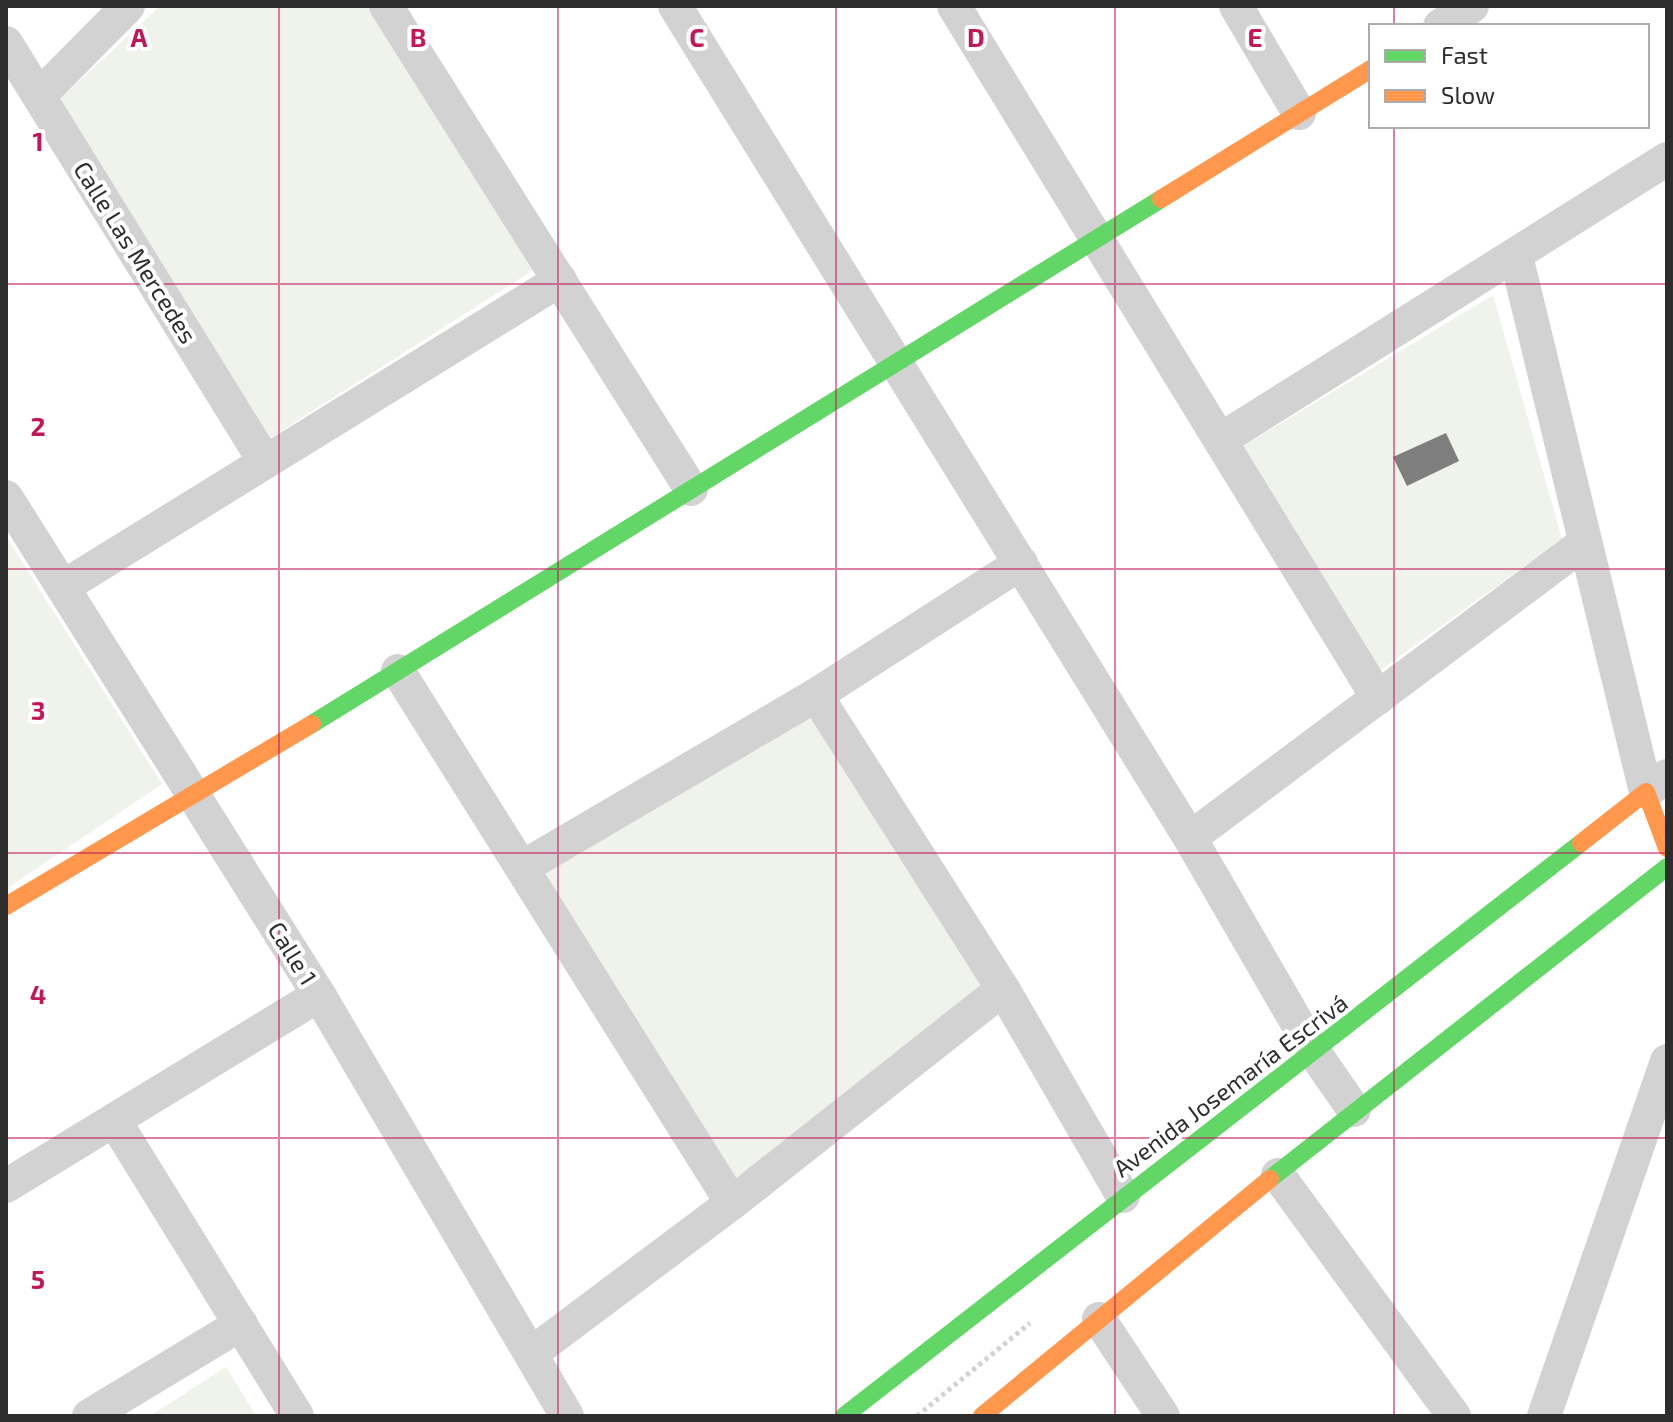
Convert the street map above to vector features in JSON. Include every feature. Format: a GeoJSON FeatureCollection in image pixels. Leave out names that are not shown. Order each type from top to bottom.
{"type":"FeatureCollection","features":[{"type":"Feature","properties":{"kind":"main road"},"geometry":{"type":"LineString","coordinates":[[6,906],[195,797],[1369,70]]}},
{"type":"Feature","properties":{"kind":"main road"},"geometry":{"type":"LineString","coordinates":[[1657,784],[1667,848]]}},
{"type":"Feature","properties":{"kind":"main road","name":"Avenida Josemaría Escrivá"},"geometry":{"type":"LineString","coordinates":[[844,1416],[1123,1196],[1314,1052],[1657,784]]}},
{"type":"Feature","properties":{"kind":"main road"},"geometry":{"type":"LineString","coordinates":[[982,1416],[1354,1110],[1667,867]]}},
{"type":"Feature","properties":{"kind":"street"},"geometry":{"type":"LineString","coordinates":[[39,96],[128,6]]}},
{"type":"Feature","properties":{"kind":"street"},"geometry":{"type":"LineString","coordinates":[[386,6],[691,489]]}},
{"type":"Feature","properties":{"kind":"street"},"geometry":{"type":"LineString","coordinates":[[675,6],[1190,838],[1314,1052],[1354,1110]]}},
{"type":"Feature","properties":{"kind":"street"},"geometry":{"type":"LineString","coordinates":[[954,6],[1378,698]]}},
{"type":"Feature","properties":{"kind":"street"},"geometry":{"type":"LineString","coordinates":[[1236,6],[1299,113]]}},
{"type":"Feature","properties":{"kind":"street"},"geometry":{"type":"LineString","coordinates":[[1443,24],[1472,6]]}},
{"type":"Feature","properties":{"kind":"street","name":"Calle Las Mercedes"},"geometry":{"type":"LineString","coordinates":[[6,43],[265,462]]}},
{"type":"Feature","properties":{"kind":"street"},"geometry":{"type":"LineString","coordinates":[[1220,440],[1667,159]]}},
{"type":"Feature","properties":{"kind":"street"},"geometry":{"type":"LineString","coordinates":[[1516,256],[1583,544],[1657,784]]}},
{"type":"Feature","properties":{"kind":"street"},"geometry":{"type":"LineString","coordinates":[[63,587],[560,280]]}},
{"type":"Feature","properties":{"kind":"street","name":"Calle 1"},"geometry":{"type":"LineString","coordinates":[[6,497],[319,995],[567,1416]]}},
{"type":"Feature","properties":{"kind":"street"},"geometry":{"type":"LineString","coordinates":[[1190,838],[1583,544]]}},
{"type":"Feature","properties":{"kind":"street"},"geometry":{"type":"LineString","coordinates":[[523,867],[816,695],[1021,563]]}},
{"type":"Feature","properties":{"kind":"street"},"geometry":{"type":"LineString","coordinates":[[398,671],[732,1203]]}},
{"type":"Feature","properties":{"kind":"street"},"geometry":{"type":"LineString","coordinates":[[816,695],[1003,989],[1123,1196]]}},
{"type":"Feature","properties":{"kind":"street"},"geometry":{"type":"LineString","coordinates":[[532,1353],[732,1203],[1003,989]]}},
{"type":"Feature","properties":{"kind":"street"},"geometry":{"type":"LineString","coordinates":[[6,1186],[319,995]]}},
{"type":"Feature","properties":{"kind":"street"},"geometry":{"type":"LineString","coordinates":[[1544,1416],[1667,1061]]}},
{"type":"Feature","properties":{"kind":"street"},"geometry":{"type":"LineString","coordinates":[[114,1120],[297,1416]]}},
{"type":"Feature","properties":{"kind":"street"},"geometry":{"type":"LineString","coordinates":[[1278,1175],[1454,1416]]}},
{"type":"Feature","properties":{"kind":"street"},"geometry":{"type":"LineString","coordinates":[[1099,1319],[1163,1416]]}},
{"type":"Feature","properties":{"kind":"street"},"geometry":{"type":"LineString","coordinates":[[89,1416],[241,1324]]}},
{"type":"Feature","properties":{"kind":"shaded area"},"geometry":{"type":"Polygon","coordinates":[[[160,6],[369,6],[535,269],[270,438],[60,99],[160,6]]]}},
{"type":"Feature","properties":{"kind":"shaded area"},"geometry":{"type":"Polygon","coordinates":[[[1493,295],[1562,539],[1379,671],[1240,448],[1493,295]]]}},
{"type":"Feature","properties":{"kind":"shaded area"},"geometry":{"type":"Polygon","coordinates":[[[6,536],[162,784],[6,889],[6,536]]]}},
{"type":"Feature","properties":{"kind":"shaded area"},"geometry":{"type":"Polygon","coordinates":[[[815,695],[1003,989],[732,1203],[523,867],[815,695]]]}},
{"type":"Feature","properties":{"kind":"shaded area"},"geometry":{"type":"Polygon","coordinates":[[[226,1367],[256,1416],[150,1416],[226,1367]]]}},
{"type":"Feature","properties":{"kind":"building"},"geometry":{"type":"Polygon","coordinates":[[[1446,433],[1459,461],[1407,486],[1393,457],[1446,433]]]}},
{"type":"Feature","properties":{"kind":"traffic: fast"},"geometry":{"type":"LineString","coordinates":[[312,724],[1161,199]]}},
{"type":"Feature","properties":{"kind":"traffic: fast"},"geometry":{"type":"LineString","coordinates":[[844,1416],[1581,843]]}},
{"type":"Feature","properties":{"kind":"traffic: fast"},"geometry":{"type":"LineString","coordinates":[[1270,1179],[1667,867]]}},
{"type":"Feature","properties":{"kind":"traffic: slow"},"geometry":{"type":"LineString","coordinates":[[1161,199],[1369,70]]}},
{"type":"Feature","properties":{"kind":"traffic: slow"},"geometry":{"type":"LineString","coordinates":[[6,906],[312,724]]}},
{"type":"Feature","properties":{"kind":"traffic: slow"},"geometry":{"type":"LineString","coordinates":[[1581,843],[1646,792],[1667,848]]}},
{"type":"Feature","properties":{"kind":"traffic: slow"},"geometry":{"type":"LineString","coordinates":[[982,1416],[1270,1179]]}}]}
